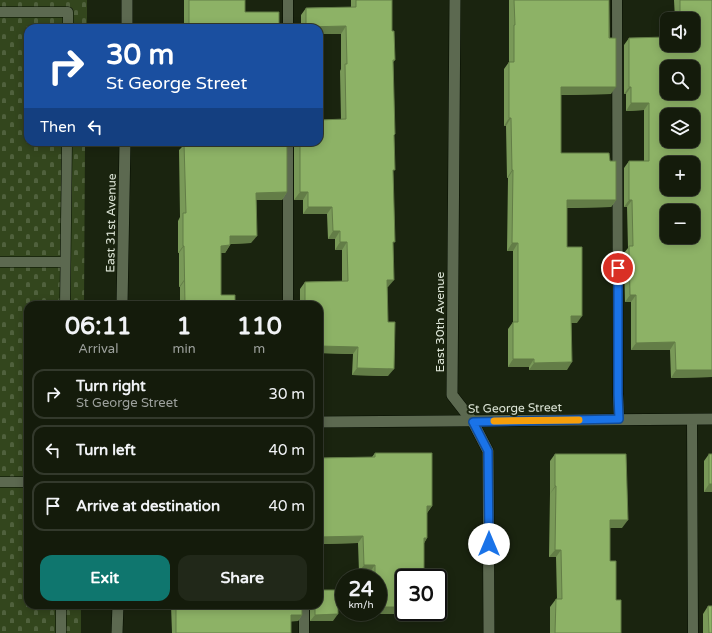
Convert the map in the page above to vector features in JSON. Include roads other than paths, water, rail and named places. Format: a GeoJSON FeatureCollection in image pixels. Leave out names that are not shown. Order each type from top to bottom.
{"type":"FeatureCollection","features":[{"type":"Feature","properties":{"kind":"street"},"geometry":{"type":"LineString","coordinates":[[127,0],[127,24]]}},
{"type":"Feature","properties":{"kind":"street","name":"East 30th Avenue"},"geometry":{"type":"LineString","coordinates":[[455,0],[452,395],[473,422],[488,451],[489,633]]}},
{"type":"Feature","properties":{"kind":"street","name":"East 31st Avenue"},"geometry":{"type":"LineString","coordinates":[[122,301],[125,146]]}},
{"type":"Feature","properties":{"kind":"street","name":"St George Street"},"geometry":{"type":"LineString","coordinates":[[323,422],[712,419]]}},
{"type":"Feature","properties":{"kind":"street"},"geometry":{"type":"LineString","coordinates":[[117,633],[118,609]]}},
{"type":"Feature","properties":{"kind":"lane"},"geometry":{"type":"LineString","coordinates":[[288,0],[288,24]]}},
{"type":"Feature","properties":{"kind":"lane"},"geometry":{"type":"LineString","coordinates":[[617,0],[619,419]]}},
{"type":"Feature","properties":{"kind":"lane"},"geometry":{"type":"LineString","coordinates":[[0,12],[68,12],[68,24]]}},
{"type":"Feature","properties":{"kind":"lane"},"geometry":{"type":"LineString","coordinates":[[65,301],[67,146]]}},
{"type":"Feature","properties":{"kind":"lane"},"geometry":{"type":"LineString","coordinates":[[288,146],[288,301]]}},
{"type":"Feature","properties":{"kind":"lane"},"geometry":{"type":"LineString","coordinates":[[0,262],[65,262]]}},
{"type":"Feature","properties":{"kind":"lane"},"geometry":{"type":"LineString","coordinates":[[692,419],[693,633]]}},
{"type":"Feature","properties":{"kind":"lane"},"geometry":{"type":"LineString","coordinates":[[0,482],[24,482]]}},
{"type":"Feature","properties":{"kind":"lane"},"geometry":{"type":"LineString","coordinates":[[61,609],[61,633]]}},
{"type":"Feature","properties":{"kind":"lane"},"geometry":{"type":"LineString","coordinates":[[304,609],[304,633]]}}]}
